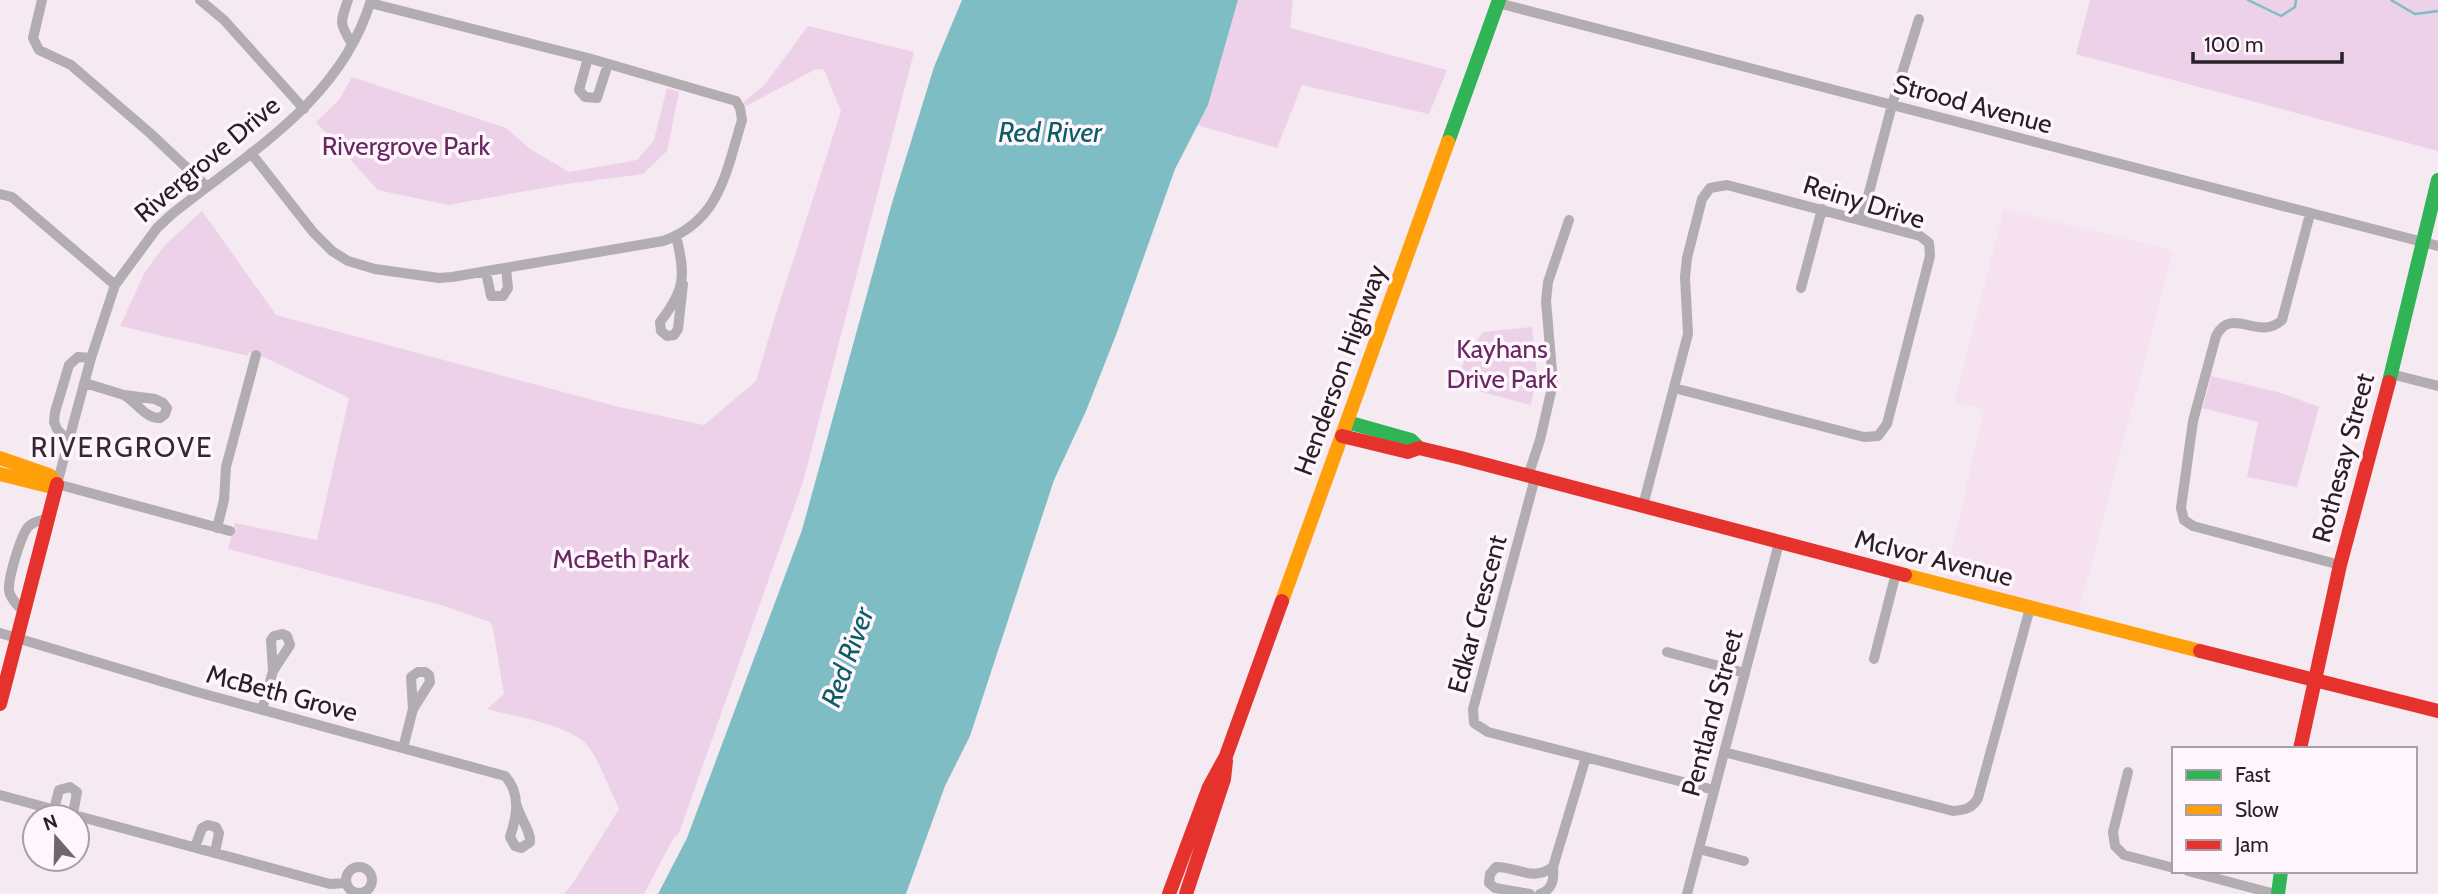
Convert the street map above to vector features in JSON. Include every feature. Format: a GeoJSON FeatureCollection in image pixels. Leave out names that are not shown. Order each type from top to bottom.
{"type":"FeatureCollection","features":[{"type":"Feature","properties":{"kind":"street"},"geometry":{"type":"LineString","coordinates":[[41,0],[33,38],[39,50],[71,65],[206,186]]}},
{"type":"Feature","properties":{"kind":"street"},"geometry":{"type":"LineString","coordinates":[[200,0],[224,20],[304,109]]}},
{"type":"Feature","properties":{"kind":"street"},"geometry":{"type":"LineString","coordinates":[[348,0],[340,20],[352,44]]}},
{"type":"Feature","properties":{"kind":"street","name":"Strood Avenue"},"geometry":{"type":"LineString","coordinates":[[1499,1],[2431,244]]}},
{"type":"Feature","properties":{"kind":"street","name":"Henderson Highway"},"geometry":{"type":"LineString","coordinates":[[1169,894],[1209,787],[1226,756],[1499,1]]}},
{"type":"Feature","properties":{"kind":"street"},"geometry":{"type":"LineString","coordinates":[[251,153],[313,232],[332,251],[348,261],[375,269],[439,278],[663,241],[676,236],[702,217],[717,196],[742,120],[736,102],[589,58],[371,2]]}},
{"type":"Feature","properties":{"kind":"street","name":"Rivergrove Drive"},"geometry":{"type":"LineString","coordinates":[[0,704],[91,358],[115,285],[157,228],[304,109],[325,87],[352,44],[371,2]]}},
{"type":"Feature","properties":{"kind":"street"},"geometry":{"type":"LineString","coordinates":[[1862,219],[1892,105],[1919,19]]}},
{"type":"Feature","properties":{"kind":"street"},"geometry":{"type":"LineString","coordinates":[[589,58],[579,90],[585,97],[597,97],[608,64]]}},
{"type":"Feature","properties":{"kind":"street","name":"Rothesay Street"},"geometry":{"type":"LineString","coordinates":[[2300,747],[2340,565],[2391,374],[2431,244],[2438,180]]}},
{"type":"Feature","properties":{"kind":"street","name":"Reiny Drive"},"geometry":{"type":"LineString","coordinates":[[1643,506],[1674,387],[1688,334],[1685,277],[1687,258],[1702,199],[1710,188],[1727,185],[1862,219],[1920,236],[1929,243],[1930,256],[1887,424],[1878,436],[1864,437],[1674,387]]}},
{"type":"Feature","properties":{"kind":"street"},"geometry":{"type":"LineString","coordinates":[[0,194],[12,197],[115,285]]}},
{"type":"Feature","properties":{"kind":"street"},"geometry":{"type":"LineString","coordinates":[[1801,288],[1822,209]]}},
{"type":"Feature","properties":{"kind":"street"},"geometry":{"type":"LineString","coordinates":[[2310,214],[2282,320],[2275,327],[2263,329],[2226,323],[2219,329],[2193,421],[2181,508],[2184,520],[2193,526],[2340,565]]}},
{"type":"Feature","properties":{"kind":"street"},"geometry":{"type":"LineString","coordinates":[[1531,477],[1553,383],[1546,301],[1548,282],[1570,219]]}},
{"type":"Feature","properties":{"kind":"street"},"geometry":{"type":"LineString","coordinates":[[676,236],[683,284],[678,329],[674,335],[667,336],[661,331],[660,322],[677,299],[683,284]]}},
{"type":"Feature","properties":{"kind":"street"},"geometry":{"type":"LineString","coordinates":[[486,272],[489,291],[492,296],[498,298],[509,288],[506,268]]}},
{"type":"Feature","properties":{"kind":"street"},"geometry":{"type":"LineString","coordinates":[[217,528],[224,499],[226,467],[256,355]]}},
{"type":"Feature","properties":{"kind":"street"},"geometry":{"type":"LineString","coordinates":[[69,443],[57,429],[54,422],[55,412],[68,365],[78,357],[91,358]]}},
{"type":"Feature","properties":{"kind":"street"},"geometry":{"type":"LineString","coordinates":[[2391,374],[2438,386]]}},
{"type":"Feature","properties":{"kind":"street"},"geometry":{"type":"LineString","coordinates":[[85,383],[124,395]]}},
{"type":"Feature","properties":{"kind":"street","name":"McIvor Avenue"},"geometry":{"type":"LineString","coordinates":[[1345,429],[1410,440],[1419,448],[1779,543],[2438,711]]}},
{"type":"Feature","properties":{"kind":"street"},"geometry":{"type":"LineString","coordinates":[[0,458],[48,475],[57,484]]}},
{"type":"Feature","properties":{"kind":"street"},"geometry":{"type":"LineString","coordinates":[[0,474],[48,486],[57,484],[230,531]]}},
{"type":"Feature","properties":{"kind":"street","name":"Edkar Crescent"},"geometry":{"type":"LineString","coordinates":[[1531,477],[1472,715],[1474,723],[1488,732],[1714,790]]}},
{"type":"Feature","properties":{"kind":"street"},"geometry":{"type":"LineString","coordinates":[[24,613],[9,590],[13,569],[24,533],[31,524],[50,518]]}},
{"type":"Feature","properties":{"kind":"street","name":"Pentland Street"},"geometry":{"type":"LineString","coordinates":[[1688,894],[1779,543]]}},
{"type":"Feature","properties":{"kind":"street"},"geometry":{"type":"LineString","coordinates":[[1874,659],[1896,573]]}},
{"type":"Feature","properties":{"kind":"street"},"geometry":{"type":"LineString","coordinates":[[1724,752],[1953,811],[1965,810],[1978,799],[2030,608]]}},
{"type":"Feature","properties":{"kind":"street","name":"McBeth Grove"},"geometry":{"type":"LineString","coordinates":[[0,633],[262,710],[505,776],[512,783],[517,806]]}},
{"type":"Feature","properties":{"kind":"street"},"geometry":{"type":"LineString","coordinates":[[1667,652],[1745,673]]}},
{"type":"Feature","properties":{"kind":"street"},"geometry":{"type":"LineString","coordinates":[[262,710],[273,671]]}},
{"type":"Feature","properties":{"kind":"street"},"geometry":{"type":"LineString","coordinates":[[403,748],[413,709]]}},
{"type":"Feature","properties":{"kind":"street","name":"Henderson Highway"},"geometry":{"type":"LineString","coordinates":[[1186,894],[1224,779],[1226,756]]}},
{"type":"Feature","properties":{"kind":"street"},"geometry":{"type":"LineString","coordinates":[[1541,894],[1554,881],[1553,867],[1586,757]]}},
{"type":"Feature","properties":{"kind":"street"},"geometry":{"type":"LineString","coordinates":[[2128,772],[2113,832],[2115,846],[2124,855],[2172,867]]}},
{"type":"Feature","properties":{"kind":"street"},"geometry":{"type":"LineString","coordinates":[[56,803],[60,790],[70,787],[77,792],[75,803]]}},
{"type":"Feature","properties":{"kind":"street"},"geometry":{"type":"LineString","coordinates":[[0,795],[31,803]]}},
{"type":"Feature","properties":{"kind":"street"},"geometry":{"type":"LineString","coordinates":[[91,819],[215,852],[329,889],[346,883]]}},
{"type":"Feature","properties":{"kind":"street"},"geometry":{"type":"LineString","coordinates":[[195,847],[202,828],[208,825],[216,827],[219,833],[215,852]]}},
{"type":"Feature","properties":{"kind":"street"},"geometry":{"type":"LineString","coordinates":[[1699,849],[1744,861]]}},
{"type":"Feature","properties":{"kind":"street"},"geometry":{"type":"LineString","coordinates":[[1530,894],[1495,888],[1489,883],[1490,874],[1496,867],[1534,875],[1544,874],[1553,867]]}},
{"type":"Feature","properties":{"kind":"street"},"geometry":{"type":"LineString","coordinates":[[2196,873],[2277,894],[2281,873]]}},
{"type":"Feature","properties":{"kind":"shaded area"},"geometry":{"type":"Polygon","coordinates":[[[2004,209],[2173,251],[2078,614],[1946,578],[1984,409],[1955,402],[2004,209]]]}},
{"type":"Feature","properties":{"kind":"green space"},"geometry":{"type":"Polygon","coordinates":[[[1238,0],[1293,0],[1290,28],[1447,70],[1429,114],[1302,85],[1277,148],[1197,125],[1208,105],[1238,0]]]}},
{"type":"Feature","properties":{"kind":"green space"},"geometry":{"type":"Polygon","coordinates":[[[2090,0],[2438,0],[2438,151],[2076,54],[2090,0]]]}},
{"type":"Feature","properties":{"kind":"green space","name":"McBeth Park"},"geometry":{"type":"Polygon","coordinates":[[[808,26],[914,52],[803,482],[679,833],[674,837],[644,894],[564,894],[619,809],[596,759],[580,739],[541,722],[487,709],[504,694],[490,622],[441,605],[228,549],[235,523],[317,540],[349,398],[264,357],[247,352],[249,356],[120,326],[145,272],[165,245],[202,211],[276,315],[619,407],[704,425],[756,381],[841,111],[824,70],[816,69],[746,106],[743,103],[766,83],[808,26]]]}},
{"type":"Feature","properties":{"kind":"green space","name":"Rivergrove Park"},"geometry":{"type":"Polygon","coordinates":[[[352,77],[506,128],[530,149],[569,172],[637,160],[654,140],[667,88],[679,92],[667,151],[643,174],[566,184],[448,205],[378,190],[316,122],[339,100],[352,77]]]}},
{"type":"Feature","properties":{"kind":"green space","name":"Kayhans Drive Park"},"geometry":{"type":"Polygon","coordinates":[[[1532,327],[1537,374],[1531,405],[1455,385],[1466,355],[1483,332],[1532,327]]]}},
{"type":"Feature","properties":{"kind":"green space"},"geometry":{"type":"Polygon","coordinates":[[[2211,376],[2281,393],[2319,407],[2297,487],[2247,477],[2258,422],[2203,408],[2211,376]]]}},
{"type":"Feature","properties":{"kind":"water","name":"Red River"},"geometry":{"type":"Polygon","coordinates":[[[962,0],[1238,0],[1208,105],[1175,169],[1116,335],[1086,411],[1054,480],[970,736],[945,786],[906,894],[658,894],[687,838],[802,530],[892,203],[934,67],[962,0]]]}},
{"type":"Feature","properties":{"kind":"waterway"},"geometry":{"type":"LineString","coordinates":[[2248,0],[2281,16],[2295,7],[2296,0]]}},
{"type":"Feature","properties":{"kind":"waterway"},"geometry":{"type":"LineString","coordinates":[[2391,0],[2415,14],[2438,11]]}},
{"type":"Feature","properties":{"kind":"traffic: fast"},"geometry":{"type":"LineString","coordinates":[[1448,142],[1499,0]]}},
{"type":"Feature","properties":{"kind":"traffic: fast"},"geometry":{"type":"LineString","coordinates":[[2389,382],[2438,180]]}},
{"type":"Feature","properties":{"kind":"traffic: fast"},"geometry":{"type":"LineString","coordinates":[[1347,422],[1411,440],[1419,448]]}},
{"type":"Feature","properties":{"kind":"traffic: fast"},"geometry":{"type":"LineString","coordinates":[[2278,894],[2281,873]]}},
{"type":"Feature","properties":{"kind":"traffic: slow"},"geometry":{"type":"LineString","coordinates":[[1282,601],[1448,142]]}},
{"type":"Feature","properties":{"kind":"traffic: slow"},"geometry":{"type":"LineString","coordinates":[[0,458],[49,475],[57,484]]}},
{"type":"Feature","properties":{"kind":"traffic: slow"},"geometry":{"type":"LineString","coordinates":[[0,474],[48,486],[57,484]]}},
{"type":"Feature","properties":{"kind":"traffic: slow"},"geometry":{"type":"LineString","coordinates":[[1905,575],[2200,651]]}},
{"type":"Feature","properties":{"kind":"traffic: jam"},"geometry":{"type":"LineString","coordinates":[[2300,747],[2340,565],[2389,382]]}},
{"type":"Feature","properties":{"kind":"traffic: jam"},"geometry":{"type":"LineString","coordinates":[[1342,436],[1408,452],[1419,448],[1461,458],[1905,575]]}},
{"type":"Feature","properties":{"kind":"traffic: jam"},"geometry":{"type":"LineString","coordinates":[[0,704],[57,484]]}},
{"type":"Feature","properties":{"kind":"traffic: jam"},"geometry":{"type":"LineString","coordinates":[[1169,894],[1209,787],[1226,756],[1282,601]]}},
{"type":"Feature","properties":{"kind":"traffic: jam"},"geometry":{"type":"LineString","coordinates":[[2200,651],[2438,711]]}},
{"type":"Feature","properties":{"kind":"traffic: jam"},"geometry":{"type":"LineString","coordinates":[[1186,894],[1224,779],[1226,761]]}},
{"type":"Feature","properties":{"kind":"district","name":"RIVERGROVE"},"geometry":{"type":"Point","coordinates":[122,447]}}]}
